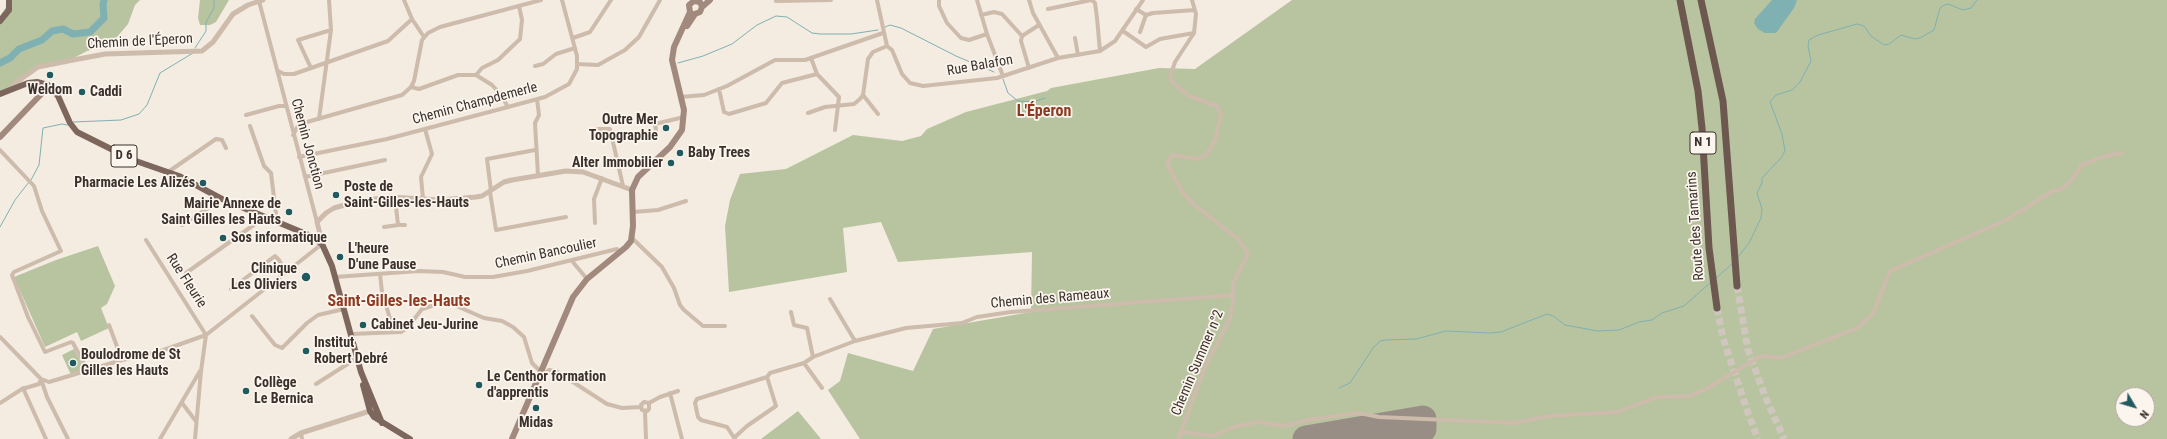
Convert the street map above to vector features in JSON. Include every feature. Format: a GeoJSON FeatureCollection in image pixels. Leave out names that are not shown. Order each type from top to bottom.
{"type":"FeatureCollection","features":[{"type":"Feature","properties":{"kind":"highway","name":"Route des Tamarins"},"geometry":{"type":"LineString","coordinates":[[1680,0],[1698,91],[1714,288],[1717,308]]}},
{"type":"Feature","properties":{"kind":"highway","name":"N 1"},"geometry":{"type":"LineString","coordinates":[[1701,0],[1723,101],[1734,270],[1737,286]]}},
{"type":"Feature","properties":{"kind":"main road"},"geometry":{"type":"LineString","coordinates":[[0,21],[9,10],[10,0]]}},
{"type":"Feature","properties":{"kind":"main road"},"geometry":{"type":"LineString","coordinates":[[696,2],[710,0]]}},
{"type":"Feature","properties":{"kind":"main road"},"geometry":{"type":"LineString","coordinates":[[512,439],[573,297],[587,279],[626,247],[632,238],[632,190],[644,170],[676,141],[682,130],[684,117],[673,66],[673,57],[696,2]]}},
{"type":"Feature","properties":{"kind":"main road"},"geometry":{"type":"LineString","coordinates":[[692,13],[700,12],[696,2]]}},
{"type":"Feature","properties":{"kind":"main road"},"geometry":{"type":"LineString","coordinates":[[0,94],[28,83],[37,82],[49,86],[0,137]]}},
{"type":"Feature","properties":{"kind":"main road","name":"D 6"},"geometry":{"type":"LineString","coordinates":[[49,86],[58,96],[70,123],[77,132],[133,160],[179,176],[222,199],[278,222],[317,240],[322,244],[335,277],[361,372],[370,412]]}},
{"type":"Feature","properties":{"kind":"main road"},"geometry":{"type":"LineString","coordinates":[[506,439],[538,369],[552,344]]}},
{"type":"Feature","properties":{"kind":"main road"},"geometry":{"type":"LineString","coordinates":[[534,385],[538,369]]}},
{"type":"Feature","properties":{"kind":"main road","name":"D 6"},"geometry":{"type":"LineString","coordinates":[[361,372],[380,421]]}},
{"type":"Feature","properties":{"kind":"main road"},"geometry":{"type":"LineString","coordinates":[[370,412],[380,421],[410,439]]}},
{"type":"Feature","properties":{"kind":"street"},"geometry":{"type":"LineString","coordinates":[[319,119],[331,30],[329,0]]}},
{"type":"Feature","properties":{"kind":"street"},"geometry":{"type":"LineString","coordinates":[[404,0],[412,19],[424,36]]}},
{"type":"Feature","properties":{"kind":"street"},"geometry":{"type":"LineString","coordinates":[[293,135],[298,126],[394,99],[402,95],[411,87],[416,74],[419,50],[424,36],[440,27],[540,0]]}},
{"type":"Feature","properties":{"kind":"street","name":"Chemin Champdemerle"},"geometry":{"type":"LineString","coordinates":[[299,157],[425,129],[508,107],[537,99],[569,84],[577,69],[577,64],[573,38],[562,0]]}},
{"type":"Feature","properties":{"kind":"street"},"geometry":{"type":"LineString","coordinates":[[573,38],[590,32],[611,0]]}},
{"type":"Feature","properties":{"kind":"street"},"geometry":{"type":"LineString","coordinates":[[577,64],[598,65],[626,50],[639,37],[660,0]]}},
{"type":"Feature","properties":{"kind":"street"},"geometry":{"type":"LineString","coordinates":[[776,1],[831,0]]}},
{"type":"Feature","properties":{"kind":"street","name":"Rue Balafon"},"geometry":{"type":"LineString","coordinates":[[877,0],[887,46],[892,50],[902,74],[910,83],[917,85],[967,82],[1003,76],[1058,58],[1100,51],[1116,41],[1143,0]]}},
{"type":"Feature","properties":{"kind":"street"},"geometry":{"type":"LineString","coordinates":[[939,0],[947,23],[961,38],[969,40],[987,34]]}},
{"type":"Feature","properties":{"kind":"street"},"geometry":{"type":"LineString","coordinates":[[977,0],[987,34],[1003,76]]}},
{"type":"Feature","properties":{"kind":"street"},"geometry":{"type":"LineString","coordinates":[[1029,0],[1039,25],[1058,58]]}},
{"type":"Feature","properties":{"kind":"street"},"geometry":{"type":"LineString","coordinates":[[1048,8],[1091,0],[1095,4],[1100,51]]}},
{"type":"Feature","properties":{"kind":"street","name":"Chemin Summer n°2"},"geometry":{"type":"LineString","coordinates":[[1178,438],[1205,367],[1230,319],[1233,283],[1246,259],[1247,252],[1238,239],[1188,198],[1182,191],[1167,164],[1172,155],[1197,160],[1206,155],[1215,140],[1221,114],[1217,106],[1189,96],[1172,82],[1170,77],[1176,62],[1194,33],[1195,10],[1192,0]]}},
{"type":"Feature","properties":{"kind":"street","name":"Chemin de l'Éperon"},"geometry":{"type":"LineString","coordinates":[[12,89],[14,84],[38,67],[105,54],[194,52],[208,47],[233,14],[261,1]]}},
{"type":"Feature","properties":{"kind":"street","name":"Chemin Jonction"},"geometry":{"type":"LineString","coordinates":[[261,1],[285,106],[317,222]]}},
{"type":"Feature","properties":{"kind":"street"},"geometry":{"type":"LineString","coordinates":[[476,75],[482,68],[498,60],[520,39],[522,20],[519,6]]}},
{"type":"Feature","properties":{"kind":"street"},"geometry":{"type":"LineString","coordinates":[[1136,9],[1146,16]]}},
{"type":"Feature","properties":{"kind":"street"},"geometry":{"type":"LineString","coordinates":[[1140,32],[1146,16],[1153,13],[1195,10]]}},
{"type":"Feature","properties":{"kind":"street"},"geometry":{"type":"LineString","coordinates":[[981,15],[994,12],[1002,14],[1022,36],[1021,41],[1029,68]]}},
{"type":"Feature","properties":{"kind":"street"},"geometry":{"type":"LineString","coordinates":[[278,71],[284,74],[294,74],[388,41],[412,19]]}},
{"type":"Feature","properties":{"kind":"street"},"geometry":{"type":"LineString","coordinates":[[1022,36],[1039,25]]}},
{"type":"Feature","properties":{"kind":"street"},"geometry":{"type":"LineString","coordinates":[[311,68],[298,40],[331,30]]}},
{"type":"Feature","properties":{"kind":"street"},"geometry":{"type":"LineString","coordinates":[[1123,31],[1146,47],[1160,40],[1194,33]]}},
{"type":"Feature","properties":{"kind":"street"},"geometry":{"type":"LineString","coordinates":[[680,97],[704,95],[746,77],[774,60],[799,61],[812,58],[883,33]]}},
{"type":"Feature","properties":{"kind":"street"},"geometry":{"type":"LineString","coordinates":[[1075,38],[1078,55]]}},
{"type":"Feature","properties":{"kind":"street"},"geometry":{"type":"LineString","coordinates":[[808,113],[825,107],[854,104],[863,95],[868,59],[873,52],[887,46]]}},
{"type":"Feature","properties":{"kind":"street"},"geometry":{"type":"LineString","coordinates":[[535,66],[543,64],[556,54],[575,48]]}},
{"type":"Feature","properties":{"kind":"street"},"geometry":{"type":"LineString","coordinates":[[812,58],[817,74],[839,97],[835,130]]}},
{"type":"Feature","properties":{"kind":"street"},"geometry":{"type":"LineString","coordinates":[[719,89],[724,112],[729,114],[766,103],[782,83],[817,74]]}},
{"type":"Feature","properties":{"kind":"street"},"geometry":{"type":"LineString","coordinates":[[411,87],[419,89],[458,75],[476,75],[492,85],[501,95],[508,107]]}},
{"type":"Feature","properties":{"kind":"street"},"geometry":{"type":"LineString","coordinates":[[863,95],[878,114]]}},
{"type":"Feature","properties":{"kind":"street"},"geometry":{"type":"LineString","coordinates":[[537,99],[539,111],[534,123],[538,175]]}},
{"type":"Feature","properties":{"kind":"street"},"geometry":{"type":"LineString","coordinates":[[246,115],[279,106],[285,106]]}},
{"type":"Feature","properties":{"kind":"street"},"geometry":{"type":"LineString","coordinates":[[656,131],[655,124],[684,117]]}},
{"type":"Feature","properties":{"kind":"street"},"geometry":{"type":"LineString","coordinates":[[250,126],[265,168],[271,173],[278,222]]}},
{"type":"Feature","properties":{"kind":"street"},"geometry":{"type":"LineString","coordinates":[[423,199],[421,177],[432,154],[425,129]]}},
{"type":"Feature","properties":{"kind":"street"},"geometry":{"type":"LineString","coordinates":[[596,129],[610,130],[623,186]]}},
{"type":"Feature","properties":{"kind":"street"},"geometry":{"type":"LineString","coordinates":[[168,172],[216,139],[222,140],[226,148]]}},
{"type":"Feature","properties":{"kind":"street"},"geometry":{"type":"LineString","coordinates":[[0,150],[34,186],[42,211],[61,251],[14,272],[12,275],[28,317],[45,352],[48,353],[71,342],[73,343],[88,371]]}},
{"type":"Feature","properties":{"kind":"street"},"geometry":{"type":"LineString","coordinates":[[535,150],[487,159],[496,230],[566,217]]}},
{"type":"Feature","properties":{"kind":"street"},"geometry":{"type":"LineString","coordinates":[[1178,438],[1185,432],[1213,436],[1234,427],[1257,422],[1284,426],[1313,419],[1359,413],[1379,417],[1515,423],[1549,416],[1617,412],[1657,397],[1689,396],[1706,389],[1759,357],[1765,356],[1781,358],[1857,328],[1873,314],[1890,271],[2004,221],[2053,191],[2060,190],[2070,182],[2082,165],[2102,157],[2121,153]]}},
{"type":"Feature","properties":{"kind":"street"},"geometry":{"type":"LineString","coordinates":[[304,177],[385,160]]}},
{"type":"Feature","properties":{"kind":"street"},"geometry":{"type":"LineString","coordinates":[[317,240],[320,234],[317,222],[326,212],[346,204],[395,197],[458,199],[482,196],[504,182],[538,175],[574,171],[602,178],[632,190]]}},
{"type":"Feature","properties":{"kind":"street"},"geometry":{"type":"LineString","coordinates":[[594,223],[594,199],[602,178]]}},
{"type":"Feature","properties":{"kind":"street"},"geometry":{"type":"LineString","coordinates":[[395,197],[398,225]]}},
{"type":"Feature","properties":{"kind":"street"},"geometry":{"type":"LineString","coordinates":[[182,225],[222,199]]}},
{"type":"Feature","properties":{"kind":"street"},"geometry":{"type":"LineString","coordinates":[[633,212],[658,210],[686,201]]}},
{"type":"Feature","properties":{"kind":"street"},"geometry":{"type":"LineString","coordinates":[[186,273],[265,217]]}},
{"type":"Feature","properties":{"kind":"street"},"geometry":{"type":"LineString","coordinates":[[384,227],[405,225]]}},
{"type":"Feature","properties":{"kind":"street"},"geometry":{"type":"LineString","coordinates":[[632,238],[662,267],[674,288],[680,305],[684,310],[703,326],[724,326]]}},
{"type":"Feature","properties":{"kind":"street","name":"Rue Fleurie"},"geometry":{"type":"LineString","coordinates":[[146,240],[206,335]]}},
{"type":"Feature","properties":{"kind":"street"},"geometry":{"type":"LineString","coordinates":[[0,337],[41,379],[49,382],[122,360],[158,352],[206,335],[322,244]]}},
{"type":"Feature","properties":{"kind":"street","name":"Chemin Bancoulier"},"geometry":{"type":"LineString","coordinates":[[335,277],[419,271],[443,272],[466,277],[492,277],[572,261],[617,250]]}},
{"type":"Feature","properties":{"kind":"street"},"geometry":{"type":"LineString","coordinates":[[231,289],[275,256],[286,273]]}},
{"type":"Feature","properties":{"kind":"street"},"geometry":{"type":"LineString","coordinates":[[572,261],[587,279]]}},
{"type":"Feature","properties":{"kind":"street"},"geometry":{"type":"LineString","coordinates":[[380,274],[382,292],[394,332]]}},
{"type":"Feature","properties":{"kind":"street","name":"Chemin des Rameaux"},"geometry":{"type":"LineString","coordinates":[[735,438],[724,425],[701,420],[698,417],[695,403],[697,399],[767,377],[770,373],[804,363],[813,357],[855,342],[906,328],[962,323],[977,317],[1011,312],[1233,295]]}},
{"type":"Feature","properties":{"kind":"street"},"geometry":{"type":"LineString","coordinates":[[830,299],[855,342]]}},
{"type":"Feature","properties":{"kind":"street"},"geometry":{"type":"LineString","coordinates":[[351,334],[394,332],[406,329],[422,309],[438,304],[452,304],[484,318],[502,321],[513,327],[524,337],[532,363],[538,369]]}},
{"type":"Feature","properties":{"kind":"street"},"geometry":{"type":"LineString","coordinates":[[252,316],[275,345],[282,348],[307,323],[318,315],[344,309]]}},
{"type":"Feature","properties":{"kind":"street"},"geometry":{"type":"LineString","coordinates":[[791,312],[794,325],[807,328],[813,357]]}},
{"type":"Feature","properties":{"kind":"street"},"geometry":{"type":"LineString","coordinates":[[109,325],[122,360]]}},
{"type":"Feature","properties":{"kind":"street"},"geometry":{"type":"LineString","coordinates":[[195,439],[195,420],[206,335]]}},
{"type":"Feature","properties":{"kind":"street"},"geometry":{"type":"LineString","coordinates":[[316,384],[357,358]]}},
{"type":"Feature","properties":{"kind":"street"},"geometry":{"type":"LineString","coordinates":[[804,363],[822,388]]}},
{"type":"Feature","properties":{"kind":"street"},"geometry":{"type":"LineString","coordinates":[[538,377],[549,370],[556,371],[607,404],[622,408],[641,407],[645,411],[646,439]]}},
{"type":"Feature","properties":{"kind":"street"},"geometry":{"type":"LineString","coordinates":[[160,439],[182,403],[191,384],[201,371]]}},
{"type":"Feature","properties":{"kind":"street"},"geometry":{"type":"LineString","coordinates":[[735,438],[747,426],[776,406],[767,377]]}},
{"type":"Feature","properties":{"kind":"street"},"geometry":{"type":"LineString","coordinates":[[0,403],[23,388],[39,384],[41,379]]}},
{"type":"Feature","properties":{"kind":"street"},"geometry":{"type":"LineString","coordinates":[[41,379],[47,397],[68,439]]}},
{"type":"Feature","properties":{"kind":"street"},"geometry":{"type":"LineString","coordinates":[[191,384],[200,387]]}},
{"type":"Feature","properties":{"kind":"street"},"geometry":{"type":"LineString","coordinates":[[23,388],[46,439]]}},
{"type":"Feature","properties":{"kind":"street"},"geometry":{"type":"LineString","coordinates":[[641,407],[644,402],[649,403],[670,393],[678,391]]}},
{"type":"Feature","properties":{"kind":"street"},"geometry":{"type":"LineString","coordinates":[[670,393],[682,439]]}},
{"type":"Feature","properties":{"kind":"street"},"geometry":{"type":"LineString","coordinates":[[182,403],[195,420]]}},
{"type":"Feature","properties":{"kind":"street"},"geometry":{"type":"LineString","coordinates":[[645,411],[650,409],[649,403]]}},
{"type":"Feature","properties":{"kind":"street"},"geometry":{"type":"LineString","coordinates":[[290,439],[301,433],[370,412]]}},
{"type":"Feature","properties":{"kind":"street"},"geometry":{"type":"LineString","coordinates":[[301,433],[302,439]]}},
{"type":"Feature","properties":{"kind":"green space"},"geometry":{"type":"Polygon","coordinates":[[[6,0],[140,0],[135,5],[128,24],[112,43],[87,51],[68,61],[38,67],[12,89],[0,94],[0,16],[6,7],[6,0]]]}},
{"type":"Feature","properties":{"kind":"green space"},"geometry":{"type":"Polygon","coordinates":[[[200,0],[229,0],[216,22],[210,25],[200,25],[198,18],[200,0]]]}},
{"type":"Feature","properties":{"kind":"green space"},"geometry":{"type":"Polygon","coordinates":[[[1292,0],[2167,0],[2167,439],[860,439],[828,390],[840,381],[848,353],[913,371],[933,329],[1031,312],[1032,252],[898,262],[881,222],[843,228],[847,272],[729,292],[725,226],[730,200],[740,174],[786,169],[853,135],[902,141],[921,136],[927,129],[966,112],[1047,91],[1051,88],[1159,68],[1195,69],[1292,0]]]}},
{"type":"Feature","properties":{"kind":"green space"},"geometry":{"type":"Polygon","coordinates":[[[98,246],[115,286],[107,304],[101,308],[109,328],[81,341],[77,332],[45,347],[14,277],[56,260],[98,246]]]}},
{"type":"Feature","properties":{"kind":"green space","name":"Boulodrome de St Gilles les Hauts"},"geometry":{"type":"Polygon","coordinates":[[[74,349],[85,370],[71,375],[62,355],[74,349]]]}},
{"type":"Feature","properties":{"kind":"green space"},"geometry":{"type":"Polygon","coordinates":[[[798,411],[821,439],[761,439],[798,411]]]}},
{"type":"Feature","properties":{"kind":"water"},"geometry":{"type":"Polygon","coordinates":[[[1772,0],[1797,0],[1794,8],[1776,33],[1765,33],[1758,29],[1754,23],[1755,19],[1772,0]]]}},
{"type":"Feature","properties":{"kind":"waterway"},"geometry":{"type":"LineString","coordinates":[[0,63],[10,58],[19,49],[42,40],[52,31],[63,29],[73,34],[90,32],[104,18],[104,0]]}},
{"type":"Feature","properties":{"kind":"waterway"},"geometry":{"type":"LineString","coordinates":[[195,48],[206,31],[206,22],[214,8],[214,0]]}},
{"type":"Feature","properties":{"kind":"waterway"},"geometry":{"type":"LineString","coordinates":[[1738,257],[1749,243],[1761,218],[1762,209],[1757,193],[1762,183],[1762,178],[1781,158],[1785,151],[1782,134],[1770,102],[1776,95],[1792,90],[1800,82],[1811,61],[1808,46],[1809,40],[1818,35],[1857,24],[1864,26],[1871,36],[1884,45],[1889,44],[1901,35],[1915,39],[1920,38],[1934,30],[1940,8],[1944,5],[1948,4],[1963,10],[1971,8],[1977,0]]}},
{"type":"Feature","properties":{"kind":"waterway"},"geometry":{"type":"LineString","coordinates":[[678,63],[703,56],[732,44],[757,25],[776,16],[787,17],[812,33],[851,34],[878,30]]}},
{"type":"Feature","properties":{"kind":"waterway"},"geometry":{"type":"LineString","coordinates":[[885,27],[890,25],[901,28],[956,56],[994,72]]}},
{"type":"Feature","properties":{"kind":"waterway"},"geometry":{"type":"LineString","coordinates":[[73,122],[121,120],[139,114],[147,105],[160,73],[193,53]]}},
{"type":"Feature","properties":{"kind":"waterway"},"geometry":{"type":"LineString","coordinates":[[1003,79],[1008,93],[1018,101],[1033,102],[1045,98]]}},
{"type":"Feature","properties":{"kind":"waterway"},"geometry":{"type":"LineString","coordinates":[[31,180],[39,165],[43,128],[62,124],[67,125]]}},
{"type":"Feature","properties":{"kind":"waterway"},"geometry":{"type":"LineString","coordinates":[[0,227],[15,200],[29,182]]}},
{"type":"Feature","properties":{"kind":"waterway"},"geometry":{"type":"LineString","coordinates":[[1716,278],[1732,264]]}},
{"type":"Feature","properties":{"kind":"waterway"},"geometry":{"type":"LineString","coordinates":[[1339,388],[1350,383],[1373,348],[1380,341],[1416,339],[1446,331],[1501,332],[1547,314],[1553,316],[1565,325],[1598,331],[1619,330],[1639,322],[1652,320],[1662,313],[1684,306],[1711,282]]}},
{"type":"Feature","properties":{"kind":"runway"},"geometry":{"type":"LineString","coordinates":[[1306,439],[1423,419],[1423,429],[1364,439]]}},
{"type":"Feature","properties":{"kind":"tunnel"},"geometry":{"type":"LineString","coordinates":[[1737,286],[1748,350],[1765,396],[1784,439]]}},
{"type":"Feature","properties":{"kind":"tunnel"},"geometry":{"type":"LineString","coordinates":[[1717,308],[1723,338],[1758,439]]}},
{"type":"Feature","properties":{"kind":"place","name":"Weldom"},"geometry":{"type":"Point","coordinates":[50,75]}},
{"type":"Feature","properties":{"kind":"place","name":"Caddi"},"geometry":{"type":"Point","coordinates":[82,92]}},
{"type":"Feature","properties":{"kind":"place","name":"Outre Mer Topographie"},"geometry":{"type":"Point","coordinates":[666,128]}},
{"type":"Feature","properties":{"kind":"place","name":"Baby Trees"},"geometry":{"type":"Point","coordinates":[680,153]}},
{"type":"Feature","properties":{"kind":"place","name":"Alter Immobilier"},"geometry":{"type":"Point","coordinates":[671,163]}},
{"type":"Feature","properties":{"kind":"place","name":"Pharmacie Les Alizés"},"geometry":{"type":"Point","coordinates":[203,183]}},
{"type":"Feature","properties":{"kind":"place","name":"Poste de Saint-Gilles-les-Hauts"},"geometry":{"type":"Point","coordinates":[336,195]}},
{"type":"Feature","properties":{"kind":"place","name":"Mairie Annexe de Saint Gilles les Hauts"},"geometry":{"type":"Point","coordinates":[289,212]}},
{"type":"Feature","properties":{"kind":"place","name":"Sos informatique"},"geometry":{"type":"Point","coordinates":[223,238]}},
{"type":"Feature","properties":{"kind":"place","name":"L'heure D'une Pause"},"geometry":{"type":"Point","coordinates":[340,257]}},
{"type":"Feature","properties":{"kind":"place","name":"Clinique Les Oliviers"},"geometry":{"type":"Point","coordinates":[306,277]}},
{"type":"Feature","properties":{"kind":"place","name":"Cabinet Jeu-Jurine"},"geometry":{"type":"Point","coordinates":[363,325]}},
{"type":"Feature","properties":{"kind":"place","name":"Institut Robert Debré"},"geometry":{"type":"Point","coordinates":[306,351]}},
{"type":"Feature","properties":{"kind":"place","name":"Boulodrome de St Gilles les Hauts"},"geometry":{"type":"Point","coordinates":[73,363]}},
{"type":"Feature","properties":{"kind":"place","name":"Le Centhor formation d'apprentis"},"geometry":{"type":"Point","coordinates":[479,385]}},
{"type":"Feature","properties":{"kind":"place","name":"Collège Le Bernica"},"geometry":{"type":"Point","coordinates":[246,391]}},
{"type":"Feature","properties":{"kind":"place","name":"Midas"},"geometry":{"type":"Point","coordinates":[536,408]}},
{"type":"Feature","properties":{"kind":"district","name":"L'Éperon"},"geometry":{"type":"Point","coordinates":[1044,112]}},
{"type":"Feature","properties":{"kind":"district","name":"Saint-Gilles-les-Hauts"},"geometry":{"type":"Point","coordinates":[399,302]}}]}
